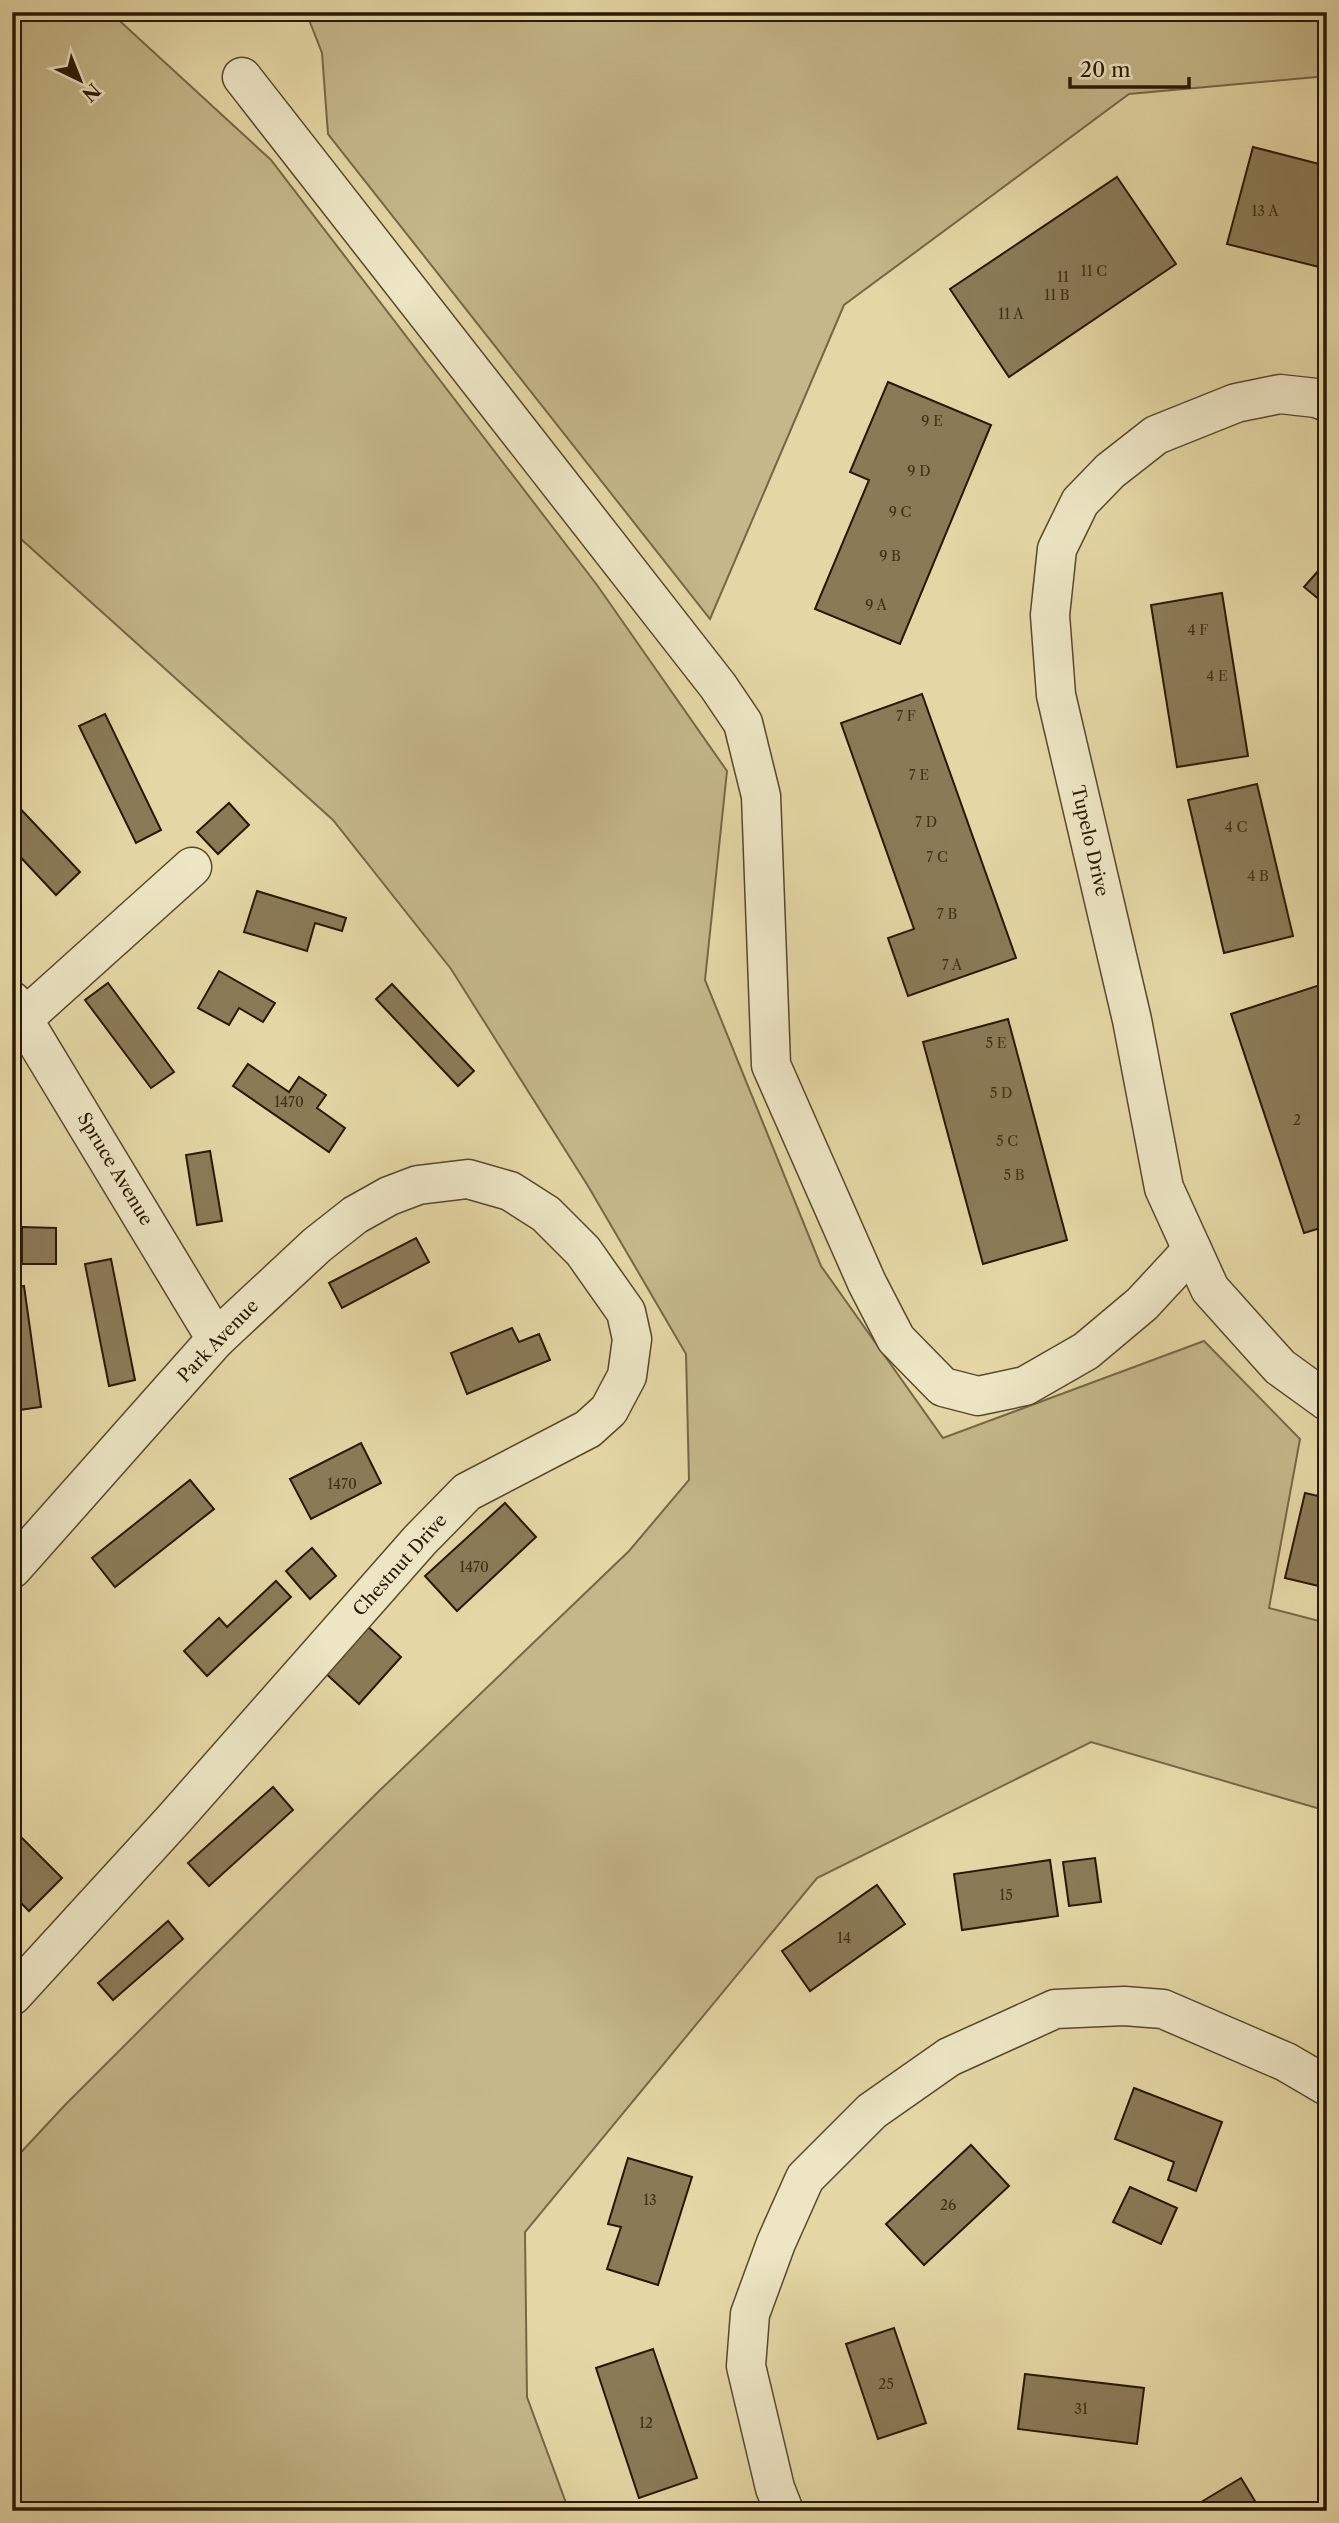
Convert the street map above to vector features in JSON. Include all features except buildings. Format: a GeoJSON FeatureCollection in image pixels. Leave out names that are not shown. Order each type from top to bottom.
{"type":"FeatureCollection","features":[{"type":"Feature","properties":{"kind":"street"},"geometry":{"type":"LineString","coordinates":[[242,76],[718,686],[743,723],[761,796],[771,1065],[867,1283],[896,1339],[943,1387],[978,1396],[1025,1386],[1086,1350],[1142,1304],[1192,1250]]}},
{"type":"Feature","properties":{"kind":"street","name":"Tupelo Drive"},"geometry":{"type":"LineString","coordinates":[[1327,402],[1280,394],[1236,403],[1156,435],[1110,471],[1080,502],[1057,549],[1050,615],[1056,695],[1132,1020],[1164,1188],[1210,1289],[1280,1367],[1327,1401]]}},
{"type":"Feature","properties":{"kind":"street"},"geometry":{"type":"LineString","coordinates":[[18,1010],[192,867]]}},
{"type":"Feature","properties":{"kind":"street","name":"Spruce Avenue"},"geometry":{"type":"LineString","coordinates":[[18,1010],[216,1339]]}},
{"type":"Feature","properties":{"kind":"street","name":"Park Avenue"},"geometry":{"type":"LineString","coordinates":[[16,1555],[216,1339],[317,1245],[355,1215],[390,1196],[418,1185],[468,1179]]}},
{"type":"Feature","properties":{"kind":"street","name":"Chestnut Drive"},"geometry":{"type":"LineString","coordinates":[[12,1996],[467,1492],[588,1429],[610,1410],[627,1376],[632,1339],[626,1312],[583,1251],[546,1214],[510,1191],[468,1179]]}},
{"type":"Feature","properties":{"kind":"street"},"geometry":{"type":"LineString","coordinates":[[784,2511],[775,2488],[746,2366],[750,2314],[776,2243],[805,2178],[872,2111],[949,2057],[1055,2010],[1069,2009],[1124,2006],[1163,2009],[1286,2063],[1327,2086]]}},
{"type":"Feature","properties":{"kind":"shaded area"},"geometry":{"type":"Polygon","coordinates":[[[12,12],[110,12],[271,160],[597,585],[727,771],[705,980],[821,1266],[943,1438],[1204,1341],[1300,1439],[1269,1608],[1327,1623],[1327,1811],[1091,1742],[817,1878],[525,2232],[527,2397],[569,2511],[12,2511],[12,2162],[65,2105],[376,1794],[629,1551],[689,1480],[686,1354],[588,1186],[451,969],[333,820],[12,531],[12,12]]]}},
{"type":"Feature","properties":{"kind":"shaded area"},"geometry":{"type":"Polygon","coordinates":[[[306,12],[1327,12],[1327,76],[1129,94],[844,305],[710,619],[328,134],[322,53],[306,12]]]}}]}
